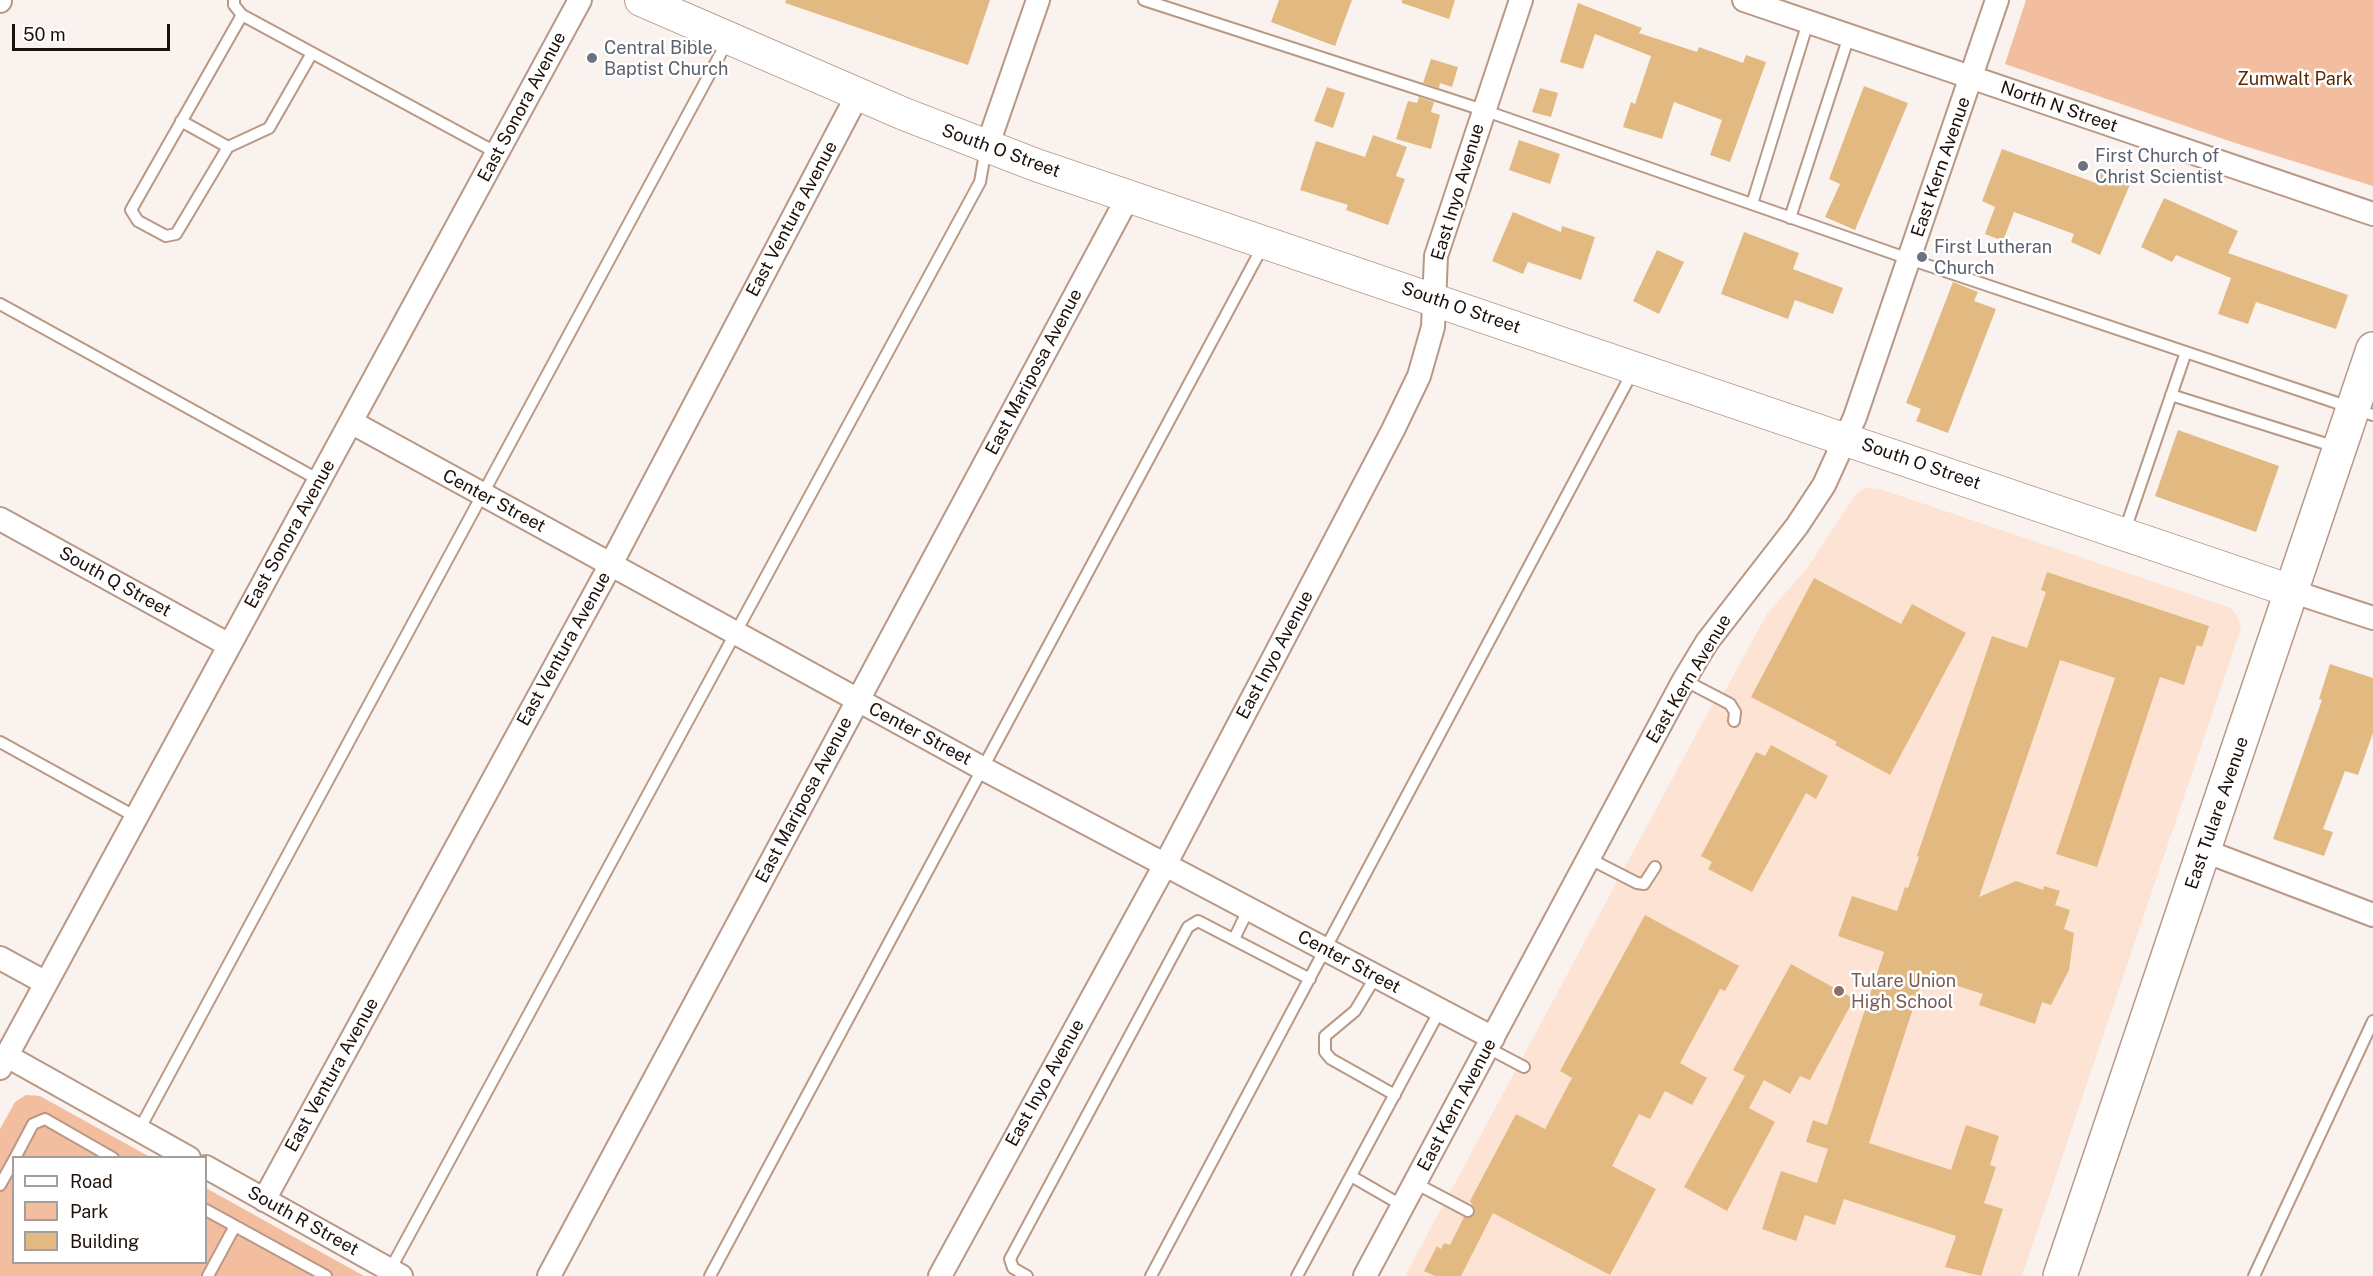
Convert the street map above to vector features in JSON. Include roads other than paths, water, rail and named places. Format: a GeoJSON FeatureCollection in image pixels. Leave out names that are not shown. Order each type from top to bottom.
{"type":"FeatureCollection","features":[{"type":"Feature","properties":{"kind":"main road","name":"South O Street"},"geometry":{"type":"LineString","coordinates":[[641,0],[728,40],[987,147],[1128,197],[1265,241],[2291,591]]}},
{"type":"Feature","properties":{"kind":"main road","name":"East Tulare Avenue"},"geometry":{"type":"LineString","coordinates":[[2060,1276],[2339,448],[2363,412],[2373,349]]}},
{"type":"Feature","properties":{"kind":"street","name":"East Sonora Avenue"},"geometry":{"type":"LineString","coordinates":[[3,1062],[580,0]]}},
{"type":"Feature","properties":{"kind":"street"},"geometry":{"type":"LineString","coordinates":[[987,147],[1038,0]]}},
{"type":"Feature","properties":{"kind":"street","name":"East Inyo Avenue"},"geometry":{"type":"LineString","coordinates":[[940,1276],[1166,863],[1393,430],[1419,376],[1433,327],[1432,298],[1436,256],[1521,0]]}},
{"type":"Feature","properties":{"kind":"street","name":"North N Street"},"geometry":{"type":"LineString","coordinates":[[1744,0],[2373,214]]}},
{"type":"Feature","properties":{"kind":"street","name":"East Kern Avenue"},"geometry":{"type":"LineString","coordinates":[[1365,1276],[1684,680],[1732,608],[1797,526],[1824,485],[1846,439],[1997,0]]}},
{"type":"Feature","properties":{"kind":"street","name":"East Ventura Avenue"},"geometry":{"type":"LineString","coordinates":[[264,1200],[611,564],[858,94]]}},
{"type":"Feature","properties":{"kind":"street","name":"East Mariposa Avenue"},"geometry":{"type":"LineString","coordinates":[[549,1276],[1128,197]]}},
{"type":"Feature","properties":{"kind":"street","name":"Center Street"},"geometry":{"type":"LineString","coordinates":[[351,422],[982,768],[1166,863],[1440,1010],[1491,1043]]}},
{"type":"Feature","properties":{"kind":"street","name":"South Q Street"},"geometry":{"type":"LineString","coordinates":[[0,519],[230,645]]}},
{"type":"Feature","properties":{"kind":"street"},"geometry":{"type":"LineString","coordinates":[[2291,591],[2372,614]]}},
{"type":"Feature","properties":{"kind":"street"},"geometry":{"type":"LineString","coordinates":[[2205,851],[2373,915]]}},
{"type":"Feature","properties":{"kind":"street"},"geometry":{"type":"LineString","coordinates":[[0,958],[46,983]]}},
{"type":"Feature","properties":{"kind":"street"},"geometry":{"type":"LineString","coordinates":[[3,1062],[139,1130],[185,1156]]}},
{"type":"Feature","properties":{"kind":"street","name":"South R Street"},"geometry":{"type":"LineString","coordinates":[[207,1168],[396,1273]]}},
{"type":"Feature","properties":{"kind":"lane"},"geometry":{"type":"LineString","coordinates":[[234,0],[234,5],[242,15],[497,153]]}},
{"type":"Feature","properties":{"kind":"lane"},"geometry":{"type":"LineString","coordinates":[[1144,0],[1483,110],[1909,259],[2363,412]]}},
{"type":"Feature","properties":{"kind":"lane"},"geometry":{"type":"LineString","coordinates":[[242,15],[131,210],[138,221],[166,236],[176,234],[228,147],[269,128],[312,53]]}},
{"type":"Feature","properties":{"kind":"lane"},"geometry":{"type":"LineString","coordinates":[[1752,204],[1808,22]]}},
{"type":"Feature","properties":{"kind":"lane"},"geometry":{"type":"LineString","coordinates":[[1790,218],[1849,36]]}},
{"type":"Feature","properties":{"kind":"lane"},"geometry":{"type":"LineString","coordinates":[[139,1130],[728,40]]}},
{"type":"Feature","properties":{"kind":"lane"},"geometry":{"type":"LineString","coordinates":[[181,121],[228,147]]}},
{"type":"Feature","properties":{"kind":"lane"},"geometry":{"type":"LineString","coordinates":[[396,1273],[734,632],[980,182],[987,147]]}},
{"type":"Feature","properties":{"kind":"lane"},"geometry":{"type":"LineString","coordinates":[[710,1276],[1265,241]]}},
{"type":"Feature","properties":{"kind":"lane"},"geometry":{"type":"LineString","coordinates":[[0,304],[319,480]]}},
{"type":"Feature","properties":{"kind":"lane"},"geometry":{"type":"LineString","coordinates":[[2123,533],[2186,352]]}},
{"type":"Feature","properties":{"kind":"lane"},"geometry":{"type":"LineString","coordinates":[[1151,1276],[1635,368]]}},
{"type":"Feature","properties":{"kind":"lane"},"geometry":{"type":"LineString","coordinates":[[2171,395],[2339,448]]}},
{"type":"Feature","properties":{"kind":"lane"},"geometry":{"type":"LineString","coordinates":[[1684,680],[1730,704],[1735,712],[1734,721]]}},
{"type":"Feature","properties":{"kind":"lane"},"geometry":{"type":"LineString","coordinates":[[0,742],[136,817]]}},
{"type":"Feature","properties":{"kind":"lane"},"geometry":{"type":"LineString","coordinates":[[1588,858],[1637,883],[1644,884],[1655,867]]}},
{"type":"Feature","properties":{"kind":"lane"},"geometry":{"type":"LineString","coordinates":[[1234,939],[1249,908]]}},
{"type":"Feature","properties":{"kind":"lane"},"geometry":{"type":"LineString","coordinates":[[1027,1276],[1013,1268],[1010,1259],[1188,927],[1198,921],[1310,979]]}},
{"type":"Feature","properties":{"kind":"lane"},"geometry":{"type":"LineString","coordinates":[[1376,976],[1355,1011],[1325,1036],[1324,1052],[1331,1059],[1395,1095]]}},
{"type":"Feature","properties":{"kind":"lane"},"geometry":{"type":"LineString","coordinates":[[1297,1276],[1440,1010]]}},
{"type":"Feature","properties":{"kind":"lane"},"geometry":{"type":"LineString","coordinates":[[2254,1276],[2373,1021]]}},
{"type":"Feature","properties":{"kind":"lane"},"geometry":{"type":"LineString","coordinates":[[1491,1043],[1524,1067]]}},
{"type":"Feature","properties":{"kind":"lane"},"geometry":{"type":"LineString","coordinates":[[16,1156],[33,1125],[45,1119],[110,1156]]}},
{"type":"Feature","properties":{"kind":"lane"},"geometry":{"type":"LineString","coordinates":[[0,1185],[12,1163]]}},
{"type":"Feature","properties":{"kind":"lane"},"geometry":{"type":"LineString","coordinates":[[1351,1176],[1403,1206]]}},
{"type":"Feature","properties":{"kind":"lane"},"geometry":{"type":"LineString","coordinates":[[1415,1183],[1468,1211]]}},
{"type":"Feature","properties":{"kind":"lane"},"geometry":{"type":"LineString","coordinates":[[207,1211],[326,1276]]}},
{"type":"Feature","properties":{"kind":"lane"},"geometry":{"type":"LineString","coordinates":[[208,1276],[235,1226]]}},
{"type":"Feature","properties":{"kind":"place","name":"Central Bible Baptist Church"},"geometry":{"type":"Point","coordinates":[592,58]}},
{"type":"Feature","properties":{"kind":"place","name":"First Church of Christ Scientist"},"geometry":{"type":"Point","coordinates":[2083,166]}},
{"type":"Feature","properties":{"kind":"place","name":"First Lutheran Church"},"geometry":{"type":"Point","coordinates":[1922,257]}},
{"type":"Feature","properties":{"kind":"place","name":"Tulare Union High School"},"geometry":{"type":"Point","coordinates":[1839,991]}},
{"type":"Feature","properties":{"kind":"park label","name":"Zumwalt Park"},"geometry":{"type":"Point","coordinates":[2295,79]}}]}
